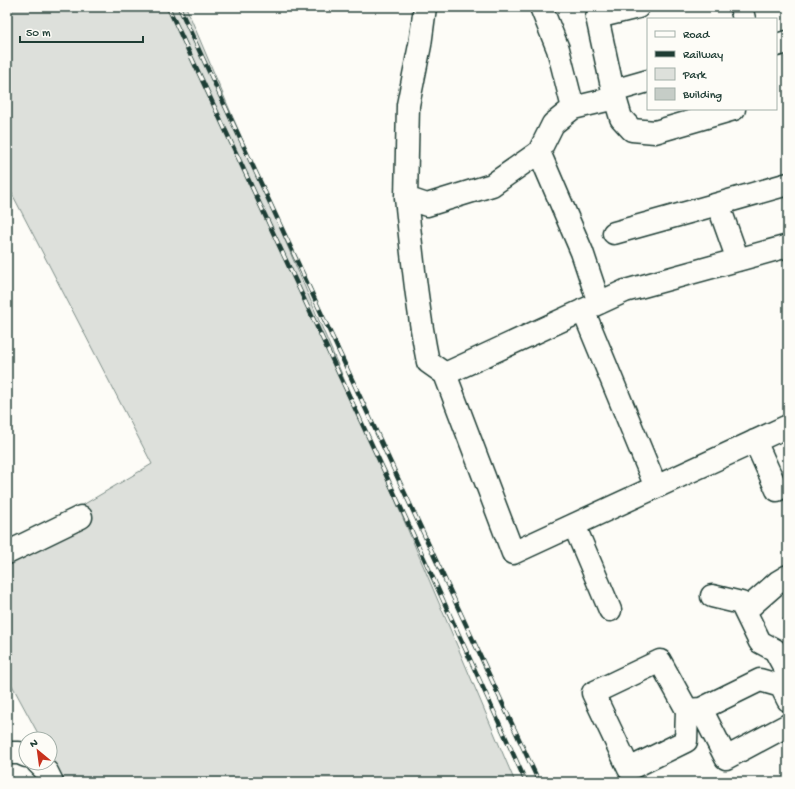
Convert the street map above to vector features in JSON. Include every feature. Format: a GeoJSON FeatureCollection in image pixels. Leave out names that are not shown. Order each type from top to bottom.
{"type":"FeatureCollection","features":[{"type":"Feature","properties":{"kind":"lane"},"geometry":{"type":"LineString","coordinates":[[424,7],[420,45],[408,105],[406,198],[414,277],[422,330],[428,362],[445,374],[513,553],[788,426]]}},
{"type":"Feature","properties":{"kind":"lane"},"geometry":{"type":"LineString","coordinates":[[541,7],[558,49],[573,108]]}},
{"type":"Feature","properties":{"kind":"lane"},"geometry":{"type":"LineString","coordinates":[[638,7],[594,12],[621,118],[632,130],[655,132],[731,110]]}},
{"type":"Feature","properties":{"kind":"lane"},"geometry":{"type":"LineString","coordinates":[[741,7],[744,18]]}},
{"type":"Feature","properties":{"kind":"lane"},"geometry":{"type":"LineString","coordinates":[[777,45],[788,42]]}},
{"type":"Feature","properties":{"kind":"lane"},"geometry":{"type":"LineString","coordinates":[[406,198],[427,205],[492,185],[539,152],[554,124],[573,108],[647,81]]}},
{"type":"Feature","properties":{"kind":"lane"},"geometry":{"type":"LineString","coordinates":[[539,152],[582,252],[591,307],[656,487]]}},
{"type":"Feature","properties":{"kind":"lane"},"geometry":{"type":"LineString","coordinates":[[614,233],[788,184]]}},
{"type":"Feature","properties":{"kind":"lane"},"geometry":{"type":"LineString","coordinates":[[718,204],[738,260]]}},
{"type":"Feature","properties":{"kind":"lane"},"geometry":{"type":"LineString","coordinates":[[445,374],[625,291],[788,246]]}},
{"type":"Feature","properties":{"kind":"lane"},"geometry":{"type":"LineString","coordinates":[[755,441],[777,490]]}},
{"type":"Feature","properties":{"kind":"lane"},"geometry":{"type":"LineString","coordinates":[[7,553],[81,517]]}},
{"type":"Feature","properties":{"kind":"lane"},"geometry":{"type":"LineString","coordinates":[[574,525],[610,610]]}},
{"type":"Feature","properties":{"kind":"lane"},"geometry":{"type":"LineString","coordinates":[[745,611],[778,582],[788,576]]}},
{"type":"Feature","properties":{"kind":"lane"},"geometry":{"type":"LineString","coordinates":[[694,709],[760,680],[786,684],[775,650],[760,642],[741,603],[712,596]]}},
{"type":"Feature","properties":{"kind":"lane"},"geometry":{"type":"LineString","coordinates":[[694,709],[686,742],[629,770],[593,692],[660,661],[694,709],[726,758],[788,725]]}},
{"type":"Feature","properties":{"kind":"lane"},"geometry":{"type":"LineString","coordinates":[[7,753],[18,753]]}},
{"type":"Feature","properties":{"kind":"lane"},"geometry":{"type":"LineString","coordinates":[[46,771],[52,782]]}},
{"type":"Feature","properties":{"kind":"green space"},"geometry":{"type":"Polygon","coordinates":[[[7,7],[186,7],[515,782],[64,782],[58,771],[58,731],[37,731],[7,676],[7,550],[152,464],[7,184],[7,7]]]}},
{"type":"Feature","properties":{"kind":"building"},"geometry":{"type":"Polygon","coordinates":[[[788,617],[788,629],[783,619],[788,617]]]}},
{"type":"Feature","properties":{"kind":"railway"},"geometry":{"type":"LineString","coordinates":[[168,7],[386,475],[526,782]]}},
{"type":"Feature","properties":{"kind":"railway"},"geometry":{"type":"LineString","coordinates":[[179,7],[539,782]]}}]}
